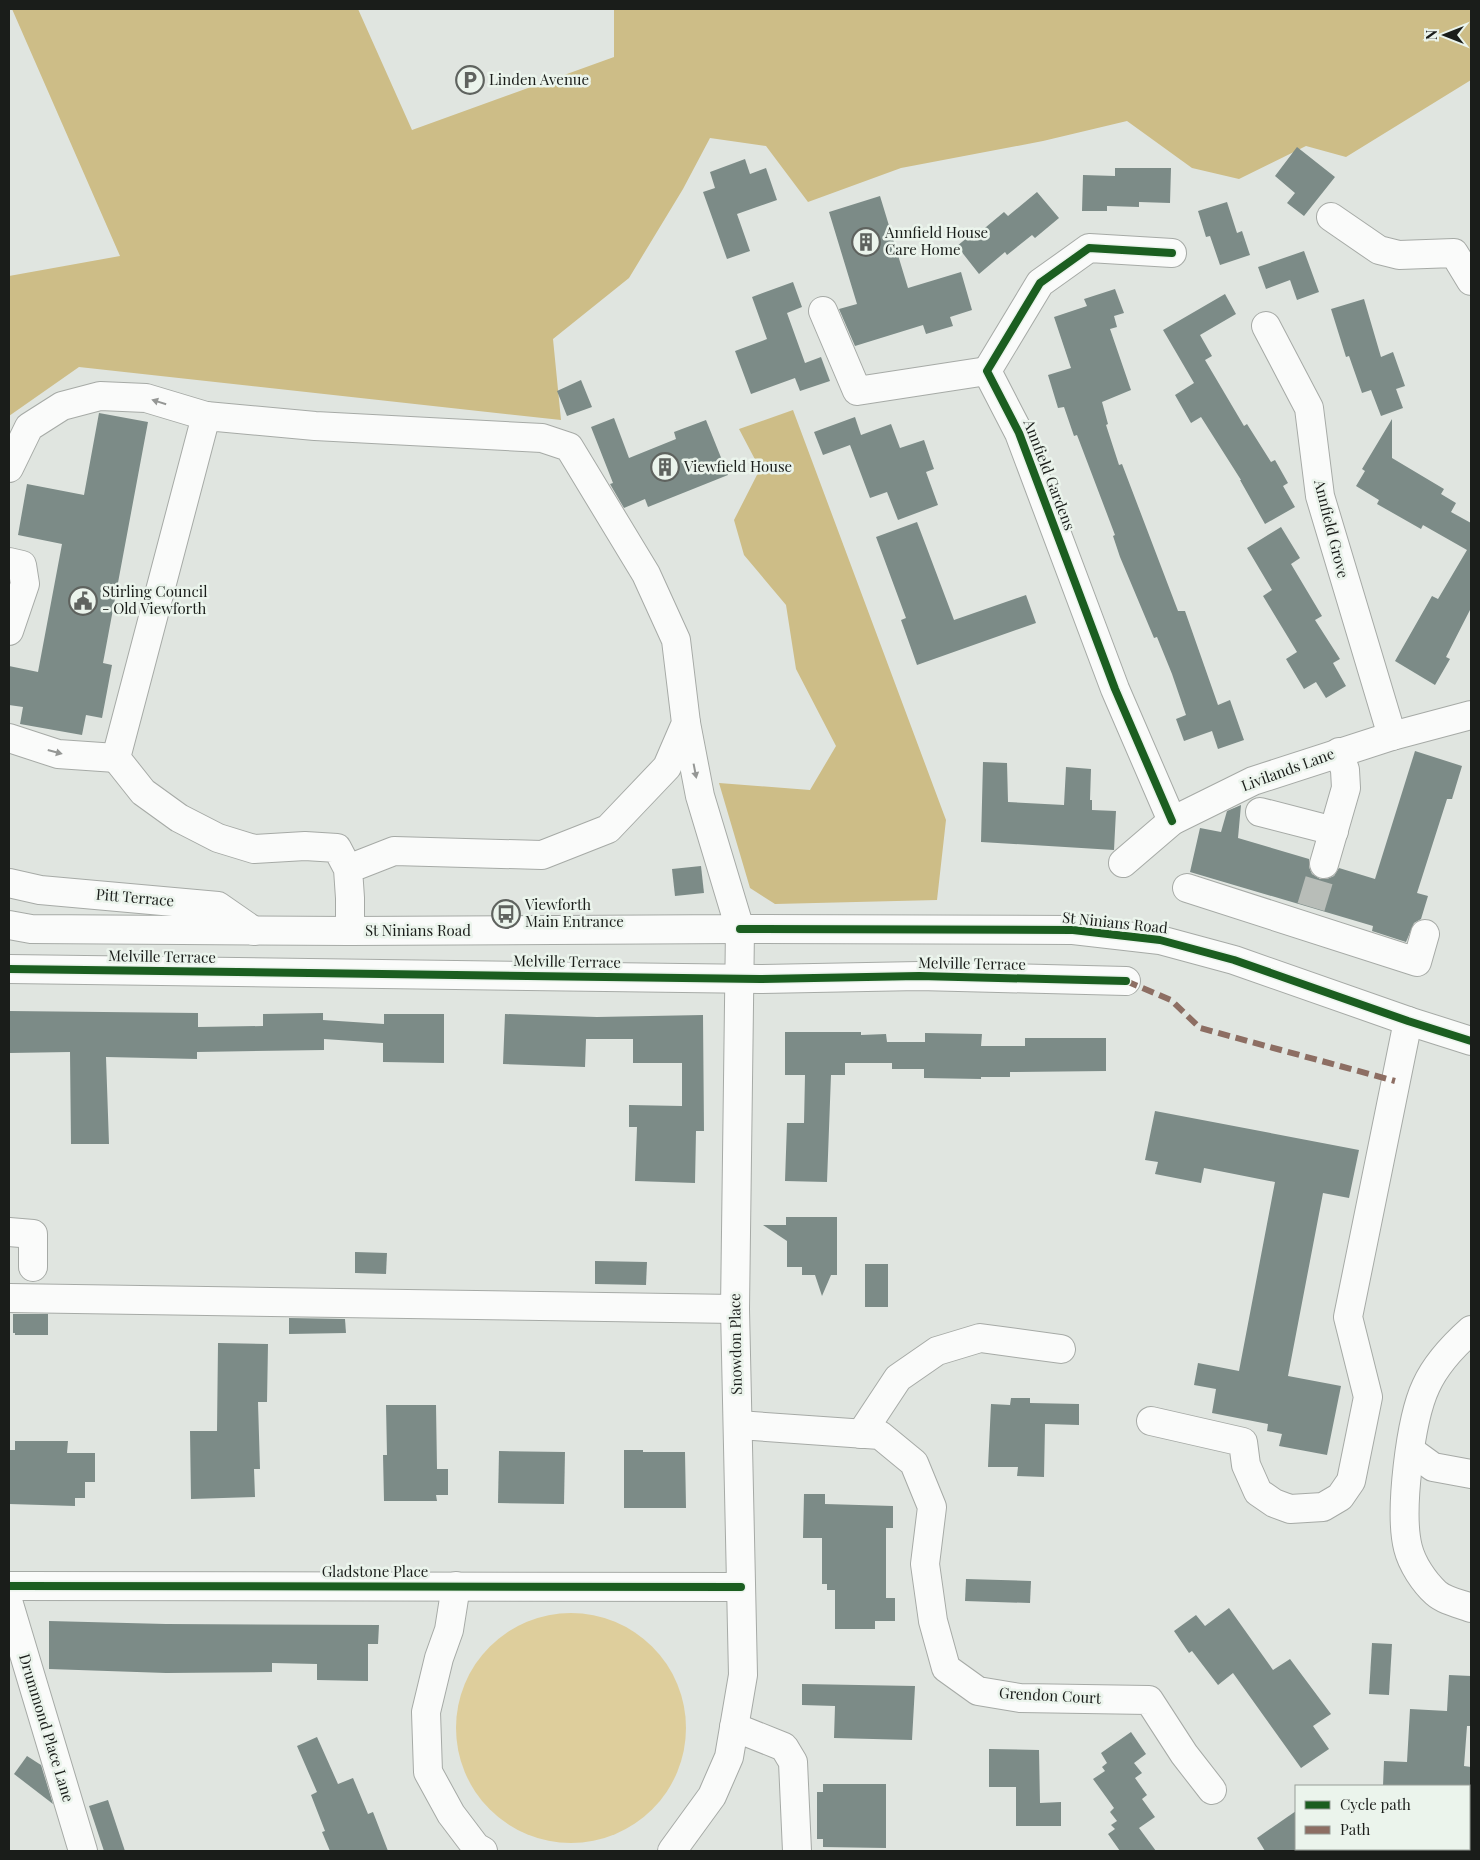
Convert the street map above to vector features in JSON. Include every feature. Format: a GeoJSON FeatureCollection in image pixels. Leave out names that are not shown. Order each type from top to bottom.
{"type":"FeatureCollection","features":[{"type":"Feature","properties":{"kind":"street"},"geometry":{"type":"LineString","coordinates":[[1331,217],[1379,250],[1399,255],[1454,253],[1471,281]]}},
{"type":"Feature","properties":{"kind":"street"},"geometry":{"type":"LineString","coordinates":[[822,311],[857,391],[986,371],[1040,283],[1089,248],[1172,253]]}},
{"type":"Feature","properties":{"kind":"street","name":"Annfield Grove"},"geometry":{"type":"LineString","coordinates":[[1266,326],[1309,408],[1320,496],[1392,736]]}},
{"type":"Feature","properties":{"kind":"street","name":"Annfield Gardens"},"geometry":{"type":"LineString","coordinates":[[986,371],[1019,433],[1115,689],[1172,821]]}},
{"type":"Feature","properties":{"kind":"street","name":"Snowdon Place"},"geometry":{"type":"LineString","coordinates":[[9,468],[29,426],[62,406],[100,396],[146,398],[206,416],[315,426],[542,438],[568,447],[646,574],[676,640],[686,724],[700,796],[740,929],[735,1309],[743,1675],[729,1756],[712,1796],[672,1851]]}},
{"type":"Feature","properties":{"kind":"street"},"geometry":{"type":"LineString","coordinates":[[116,758],[206,416]]}},
{"type":"Feature","properties":{"kind":"street"},"geometry":{"type":"LineString","coordinates":[[9,562],[22,565],[25,584],[9,630]]}},
{"type":"Feature","properties":{"kind":"street","name":"Livilands Lane"},"geometry":{"type":"LineString","coordinates":[[1123,863],[1172,821],[1253,781],[1339,752],[1471,715]]}},
{"type":"Feature","properties":{"kind":"street"},"geometry":{"type":"LineString","coordinates":[[348,869],[394,851],[542,855],[608,829],[668,767],[686,724]]}},
{"type":"Feature","properties":{"kind":"street"},"geometry":{"type":"LineString","coordinates":[[9,738],[58,754],[116,758],[143,792],[180,818],[218,838],[254,849],[306,846],[337,848],[348,869],[350,931]]}},
{"type":"Feature","properties":{"kind":"street"},"geometry":{"type":"LineString","coordinates":[[1324,864],[1346,788],[1345,770],[1339,752]]}},
{"type":"Feature","properties":{"kind":"street"},"geometry":{"type":"LineString","coordinates":[[1260,812],[1334,831]]}},
{"type":"Feature","properties":{"kind":"street","name":"Pitt Terrace"},"geometry":{"type":"LineString","coordinates":[[9,883],[40,890],[218,906],[254,930]]}},
{"type":"Feature","properties":{"kind":"street"},"geometry":{"type":"LineString","coordinates":[[1187,888],[1308,916],[1417,962],[1425,934]]}},
{"type":"Feature","properties":{"kind":"street","name":"St Ninians Road"},"geometry":{"type":"LineString","coordinates":[[9,925],[31,929],[350,931],[1073,930],[1160,940],[1290,979],[1408,1022],[1471,1041]]}},
{"type":"Feature","properties":{"kind":"street","name":"Melville Terrace"},"geometry":{"type":"LineString","coordinates":[[9,968],[740,978],[919,976],[1126,981]]}},
{"type":"Feature","properties":{"kind":"street"},"geometry":{"type":"LineString","coordinates":[[1151,1421],[1244,1442],[1246,1465],[1258,1492],[1274,1503],[1290,1509],[1323,1507],[1340,1497],[1351,1481],[1368,1398],[1348,1316],[1408,1022]]}},
{"type":"Feature","properties":{"kind":"street"},"geometry":{"type":"LineString","coordinates":[[9,1232],[33,1234],[33,1267]]}},
{"type":"Feature","properties":{"kind":"street"},"geometry":{"type":"LineString","coordinates":[[9,1298],[735,1309]]}},
{"type":"Feature","properties":{"kind":"street"},"geometry":{"type":"LineString","coordinates":[[1471,1330],[1444,1358],[1426,1387],[1411,1451],[1404,1515],[1408,1549],[1419,1573],[1437,1594],[1471,1608]]}},
{"type":"Feature","properties":{"kind":"street"},"geometry":{"type":"LineString","coordinates":[[861,1434],[898,1378],[938,1351],[980,1338],[1061,1349]]}},
{"type":"Feature","properties":{"kind":"street","name":"Grendon Court"},"geometry":{"type":"LineString","coordinates":[[738,1425],[880,1435],[914,1463],[932,1507],[925,1564],[933,1622],[946,1668],[978,1691],[1020,1698],[1149,1700],[1184,1754],[1212,1790]]}},
{"type":"Feature","properties":{"kind":"street"},"geometry":{"type":"LineString","coordinates":[[1411,1451],[1433,1467],[1471,1474]]}},
{"type":"Feature","properties":{"kind":"street","name":"Gladstone Place"},"geometry":{"type":"LineString","coordinates":[[9,1586],[741,1587]]}},
{"type":"Feature","properties":{"kind":"street"},"geometry":{"type":"LineString","coordinates":[[456,1586],[449,1630],[439,1658],[426,1712],[428,1772],[451,1814],[476,1847],[483,1851]]}},
{"type":"Feature","properties":{"kind":"street","name":"Drummond Place Lane"},"geometry":{"type":"LineString","coordinates":[[9,1604],[82,1851]]}},
{"type":"Feature","properties":{"kind":"street"},"geometry":{"type":"LineString","coordinates":[[734,1728],[784,1747],[794,1762],[797,1851]]}},
{"type":"Feature","properties":{"kind":"shaded area"},"geometry":{"type":"Polygon","coordinates":[[[12,9],[358,9],[412,130],[614,57],[614,9],[1471,9],[1471,80],[1346,157],[1306,146],[1239,179],[1192,168],[1127,121],[1043,141],[901,168],[808,202],[766,146],[710,138],[683,189],[629,278],[553,339],[561,420],[79,367],[9,416],[9,276],[120,256],[12,9]]]}},
{"type":"Feature","properties":{"kind":"shaded area"},"geometry":{"type":"Polygon","coordinates":[[[793,410],[946,820],[937,900],[775,904],[750,888],[719,783],[810,790],[836,746],[796,669],[786,605],[744,555],[734,520],[760,469],[739,429],[793,410]]]}},
{"type":"Feature","properties":{"kind":"shaded area"},"geometry":{"type":"Polygon","coordinates":[[[571,1613],[604,1618],[615,1622],[644,1639],[660,1655],[672,1674],[681,1695],[686,1728],[681,1761],[677,1772],[660,1801],[644,1817],[625,1829],[604,1838],[571,1843],[538,1838],[527,1834],[498,1817],[482,1801],[470,1782],[461,1761],[456,1728],[461,1695],[465,1684],[482,1655],[498,1639],[517,1627],[538,1618],[571,1613]]]}},
{"type":"Feature","properties":{"kind":"building"},"geometry":{"type":"Polygon","coordinates":[[[1297,147],[1335,177],[1304,216],[1287,203],[1295,193],[1275,176],[1297,147]]]}},
{"type":"Feature","properties":{"kind":"building"},"geometry":{"type":"Polygon","coordinates":[[[745,159],[750,174],[766,168],[777,200],[737,214],[750,251],[727,259],[703,192],[715,188],[710,172],[745,159]]]}},
{"type":"Feature","properties":{"kind":"building"},"geometry":{"type":"Polygon","coordinates":[[[1115,168],[1171,168],[1170,203],[1139,202],[1139,207],[1107,206],[1107,211],[1082,211],[1083,175],[1115,176],[1115,168]]]}},
{"type":"Feature","properties":{"kind":"building"},"geometry":{"type":"Polygon","coordinates":[[[1037,192],[1059,218],[1035,238],[1032,235],[1007,255],[1005,252],[979,274],[957,246],[978,229],[980,232],[1004,212],[1008,216],[1037,192]]]}},
{"type":"Feature","properties":{"kind":"building","name":"Annfield House Care Home"},"geometry":{"type":"Polygon","coordinates":[[[880,196],[908,288],[961,272],[972,310],[950,317],[953,326],[926,334],[923,325],[855,346],[839,309],[857,304],[829,212],[880,196]]]}},
{"type":"Feature","properties":{"kind":"building"},"geometry":{"type":"Polygon","coordinates":[[[1227,202],[1237,233],[1242,231],[1250,255],[1220,265],[1210,236],[1206,237],[1198,211],[1227,202]]]}},
{"type":"Feature","properties":{"kind":"building"},"geometry":{"type":"Polygon","coordinates":[[[1304,251],[1319,292],[1297,300],[1290,280],[1266,289],[1258,267],[1304,251]]]}},
{"type":"Feature","properties":{"kind":"building"},"geometry":{"type":"Polygon","coordinates":[[[793,282],[802,307],[787,313],[805,363],[821,357],[830,381],[800,391],[795,378],[751,394],[735,351],[767,339],[752,297],[793,282]]]}},
{"type":"Feature","properties":{"kind":"building"},"geometry":{"type":"Polygon","coordinates":[[[1115,289],[1124,313],[1114,316],[1117,327],[1110,329],[1131,390],[1102,402],[1108,424],[1106,425],[1119,465],[1122,464],[1178,611],[1185,611],[1218,705],[1230,700],[1244,740],[1218,749],[1212,731],[1184,741],[1176,719],[1186,715],[1172,674],[1157,637],[1154,638],[1120,557],[1113,536],[1115,535],[1077,435],[1074,436],[1064,407],[1058,408],[1048,375],[1071,368],[1054,317],[1087,306],[1084,299],[1115,289]]]}},
{"type":"Feature","properties":{"kind":"building"},"geometry":{"type":"Polygon","coordinates":[[[1225,294],[1236,314],[1200,335],[1212,356],[1205,360],[1244,426],[1247,424],[1271,462],[1275,460],[1288,483],[1283,486],[1295,507],[1265,524],[1241,480],[1201,417],[1191,423],[1175,395],[1194,383],[1163,330],[1225,294]]]}},
{"type":"Feature","properties":{"kind":"building"},"geometry":{"type":"Polygon","coordinates":[[[1364,299],[1381,357],[1393,352],[1405,386],[1396,389],[1403,408],[1381,416],[1371,390],[1362,393],[1349,356],[1346,357],[1331,309],[1364,299]]]}},
{"type":"Feature","properties":{"kind":"building"},"geometry":{"type":"Polygon","coordinates":[[[581,380],[592,407],[567,416],[557,391],[581,380]]]}},
{"type":"Feature","properties":{"kind":"building","name":"Stirling Council - Old Viewforth"},"geometry":{"type":"Polygon","coordinates":[[[99,413],[148,422],[103,663],[112,665],[102,718],[86,715],[82,735],[20,724],[23,707],[9,705],[9,666],[38,672],[62,544],[18,535],[27,484],[84,495],[99,413]]]}},
{"type":"Feature","properties":{"kind":"building"},"geometry":{"type":"Polygon","coordinates":[[[855,417],[861,435],[891,424],[900,448],[924,440],[934,469],[926,472],[938,505],[898,520],[887,492],[870,498],[850,445],[823,455],[814,432],[855,417]]]}},
{"type":"Feature","properties":{"kind":"building","name":"Viewfield House"},"geometry":{"type":"Polygon","coordinates":[[[614,418],[629,458],[676,439],[674,432],[706,420],[728,475],[648,507],[645,499],[624,508],[610,484],[613,483],[591,427],[614,418]]]}},
{"type":"Feature","properties":{"kind":"building"},"geometry":{"type":"Polygon","coordinates":[[[1392,419],[1392,458],[1444,489],[1441,494],[1456,503],[1451,512],[1471,523],[1471,608],[1446,657],[1450,659],[1435,685],[1395,661],[1432,596],[1438,599],[1467,550],[1423,525],[1421,529],[1377,504],[1379,500],[1356,486],[1365,471],[1362,469],[1392,419]]]}},
{"type":"Feature","properties":{"kind":"building"},"geometry":{"type":"Polygon","coordinates":[[[917,522],[954,620],[1026,595],[1036,623],[917,665],[901,620],[906,618],[876,537],[917,522]]]}},
{"type":"Feature","properties":{"kind":"building"},"geometry":{"type":"Polygon","coordinates":[[[1281,527],[1300,558],[1291,564],[1322,616],[1315,620],[1340,659],[1333,663],[1346,686],[1326,698],[1316,682],[1304,689],[1286,659],[1297,652],[1263,596],[1272,590],[1247,548],[1281,527]]]}},
{"type":"Feature","properties":{"kind":"building"},"geometry":{"type":"Polygon","coordinates":[[[1415,751],[1462,766],[1452,799],[1447,799],[1417,893],[1428,896],[1421,919],[1414,923],[1406,942],[1372,931],[1373,926],[1190,872],[1200,828],[1221,832],[1227,811],[1241,805],[1238,838],[1309,859],[1309,867],[1312,874],[1320,879],[1334,876],[1339,868],[1375,879],[1415,751]]]}},
{"type":"Feature","properties":{"kind":"building"},"geometry":{"type":"Polygon","coordinates":[[[983,762],[1007,763],[1008,802],[1064,805],[1066,767],[1091,769],[1090,800],[1092,800],[1092,810],[1116,811],[1114,850],[981,842],[983,762]]]}},
{"type":"Feature","properties":{"kind":"building"},"geometry":{"type":"Polygon","coordinates":[[[701,866],[704,893],[675,896],[672,869],[701,866]]]}},
{"type":"Feature","properties":{"kind":"building"},"geometry":{"type":"Polygon","coordinates":[[[9,1011],[198,1013],[198,1027],[263,1026],[263,1014],[323,1013],[323,1020],[384,1024],[384,1014],[444,1014],[444,1063],[383,1062],[383,1043],[324,1039],[324,1050],[197,1052],[197,1059],[106,1057],[109,1144],[71,1144],[70,1052],[9,1053],[9,1011]]]}},
{"type":"Feature","properties":{"kind":"building"},"geometry":{"type":"Polygon","coordinates":[[[505,1014],[597,1017],[703,1015],[704,1131],[696,1131],[695,1183],[635,1181],[637,1127],[629,1127],[629,1105],[682,1106],[682,1063],[633,1063],[633,1039],[586,1039],[585,1067],[503,1064],[505,1014]]]}},
{"type":"Feature","properties":{"kind":"building"},"geometry":{"type":"Polygon","coordinates":[[[785,1032],[861,1032],[861,1035],[886,1034],[887,1042],[925,1042],[925,1033],[982,1034],[981,1046],[1025,1046],[1025,1038],[1106,1038],[1106,1071],[1010,1072],[1010,1077],[981,1077],[981,1079],[924,1078],[924,1069],[892,1069],[892,1063],[845,1063],[845,1075],[831,1075],[827,1182],[785,1181],[787,1123],[804,1123],[805,1075],[785,1075],[785,1032]]]}},
{"type":"Feature","properties":{"kind":"building"},"geometry":{"type":"Polygon","coordinates":[[[1155,1111],[1359,1150],[1349,1198],[1323,1193],[1288,1376],[1341,1386],[1327,1455],[1279,1446],[1282,1434],[1267,1431],[1268,1424],[1212,1413],[1216,1389],[1194,1385],[1198,1363],[1239,1371],[1275,1182],[1204,1168],[1201,1183],[1155,1174],[1158,1162],[1145,1160],[1155,1111]]]}},
{"type":"Feature","properties":{"kind":"building"},"geometry":{"type":"Polygon","coordinates":[[[786,1217],[837,1217],[837,1275],[831,1275],[822,1296],[815,1275],[802,1275],[802,1267],[787,1267],[787,1241],[763,1225],[786,1225],[786,1217]]]}},
{"type":"Feature","properties":{"kind":"building"},"geometry":{"type":"Polygon","coordinates":[[[355,1252],[387,1253],[386,1274],[355,1273],[355,1252]]]}},
{"type":"Feature","properties":{"kind":"building"},"geometry":{"type":"Polygon","coordinates":[[[595,1261],[647,1262],[646,1285],[595,1284],[595,1261]]]}},
{"type":"Feature","properties":{"kind":"building"},"geometry":{"type":"Polygon","coordinates":[[[865,1264],[888,1264],[888,1307],[865,1307],[865,1264]]]}},
{"type":"Feature","properties":{"kind":"building"},"geometry":{"type":"Polygon","coordinates":[[[13,1314],[48,1314],[48,1335],[15,1335],[13,1333],[13,1314]]]}},
{"type":"Feature","properties":{"kind":"building"},"geometry":{"type":"Polygon","coordinates":[[[289,1318],[345,1319],[346,1333],[289,1334],[289,1318]]]}},
{"type":"Feature","properties":{"kind":"building"},"geometry":{"type":"Polygon","coordinates":[[[218,1343],[268,1344],[267,1402],[258,1402],[260,1469],[254,1469],[255,1497],[191,1499],[190,1431],[217,1431],[218,1343]]]}},
{"type":"Feature","properties":{"kind":"building"},"geometry":{"type":"Polygon","coordinates":[[[1011,1398],[1030,1398],[1030,1403],[1079,1404],[1079,1425],[1045,1424],[1044,1477],[1017,1476],[1018,1467],[988,1467],[991,1404],[1010,1405],[1011,1398]]]}},
{"type":"Feature","properties":{"kind":"building"},"geometry":{"type":"Polygon","coordinates":[[[386,1405],[436,1405],[437,1469],[448,1469],[448,1495],[436,1495],[437,1501],[384,1501],[383,1455],[387,1455],[386,1405]]]}},
{"type":"Feature","properties":{"kind":"building"},"geometry":{"type":"Polygon","coordinates":[[[15,1441],[68,1441],[67,1453],[95,1453],[95,1482],[85,1482],[85,1498],[75,1498],[75,1506],[9,1504],[9,1450],[15,1450],[15,1441]]]}},
{"type":"Feature","properties":{"kind":"building"},"geometry":{"type":"Polygon","coordinates":[[[624,1450],[685,1452],[686,1508],[624,1508],[624,1450]]]}},
{"type":"Feature","properties":{"kind":"building"},"geometry":{"type":"Polygon","coordinates":[[[499,1451],[565,1452],[564,1504],[498,1503],[499,1451]]]}},
{"type":"Feature","properties":{"kind":"building"},"geometry":{"type":"Polygon","coordinates":[[[804,1494],[825,1494],[825,1504],[893,1506],[893,1528],[886,1528],[886,1598],[895,1598],[895,1621],[875,1621],[875,1629],[835,1629],[835,1590],[827,1590],[827,1584],[822,1584],[822,1538],[803,1538],[804,1494]]]}},
{"type":"Feature","properties":{"kind":"building"},"geometry":{"type":"Polygon","coordinates":[[[966,1579],[1031,1581],[1030,1603],[965,1601],[966,1579]]]}},
{"type":"Feature","properties":{"kind":"building"},"geometry":{"type":"Polygon","coordinates":[[[1229,1608],[1273,1670],[1290,1659],[1331,1714],[1313,1726],[1329,1749],[1301,1768],[1233,1673],[1218,1685],[1192,1651],[1189,1653],[1174,1631],[1196,1615],[1205,1626],[1229,1608]]]}},
{"type":"Feature","properties":{"kind":"building"},"geometry":{"type":"Polygon","coordinates":[[[49,1621],[166,1624],[379,1625],[378,1644],[368,1644],[368,1681],[317,1680],[317,1664],[272,1663],[272,1672],[166,1673],[49,1669],[49,1621]]]}},
{"type":"Feature","properties":{"kind":"building"},"geometry":{"type":"Polygon","coordinates":[[[1372,1643],[1392,1644],[1389,1695],[1369,1694],[1372,1643]]]}},
{"type":"Feature","properties":{"kind":"building"},"geometry":{"type":"Polygon","coordinates":[[[1449,1675],[1471,1676],[1471,1726],[1467,1726],[1464,1766],[1471,1767],[1471,1786],[1383,1785],[1384,1761],[1407,1762],[1410,1709],[1447,1711],[1449,1675]]]}},
{"type":"Feature","properties":{"kind":"building"},"geometry":{"type":"Polygon","coordinates":[[[802,1684],[915,1686],[912,1740],[834,1738],[835,1706],[802,1705],[802,1684]]]}},
{"type":"Feature","properties":{"kind":"building"},"geometry":{"type":"Polygon","coordinates":[[[1131,1732],[1146,1754],[1134,1763],[1142,1773],[1135,1778],[1147,1795],[1142,1799],[1155,1817],[1139,1828],[1156,1851],[1120,1851],[1108,1834],[1115,1829],[1111,1825],[1117,1821],[1110,1812],[1114,1808],[1093,1779],[1105,1771],[1102,1767],[1107,1763],[1101,1753],[1131,1732]]]}},
{"type":"Feature","properties":{"kind":"building"},"geometry":{"type":"Polygon","coordinates":[[[317,1737],[338,1784],[353,1778],[368,1814],[373,1812],[388,1851],[330,1851],[322,1832],[325,1831],[311,1795],[317,1792],[297,1746],[317,1737]]]}},
{"type":"Feature","properties":{"kind":"building"},"geometry":{"type":"Polygon","coordinates":[[[989,1749],[1039,1750],[1040,1803],[1061,1802],[1061,1826],[1016,1826],[1016,1787],[989,1787],[989,1749]]]}},
{"type":"Feature","properties":{"kind":"building"},"geometry":{"type":"Polygon","coordinates":[[[27,1756],[41,1765],[53,1804],[14,1774],[27,1756]]]}},
{"type":"Feature","properties":{"kind":"building"},"geometry":{"type":"Polygon","coordinates":[[[823,1784],[886,1784],[886,1848],[823,1847],[823,1839],[817,1839],[817,1792],[823,1792],[823,1784]]]}},
{"type":"Feature","properties":{"kind":"building"},"geometry":{"type":"Polygon","coordinates":[[[108,1800],[125,1851],[104,1851],[89,1806],[108,1800]]]}},
{"type":"Feature","properties":{"kind":"building"},"geometry":{"type":"Polygon","coordinates":[[[1295,1812],[1296,1851],[1265,1851],[1257,1838],[1295,1812]]]}},
{"type":"Feature","properties":{"kind":"tunnel"},"geometry":{"type":"LineString","coordinates":[[1311,907],[1324,864]]}},
{"type":"Feature","properties":{"kind":"marked path"},"geometry":{"type":"LineString","coordinates":[[1126,981],[1171,1000],[1200,1028],[1395,1081]]}},
{"type":"Feature","properties":{"kind":"cycle path"},"geometry":{"type":"LineString","coordinates":[[1172,253],[1089,248],[1040,283],[987,371],[1019,433],[1115,689],[1172,821]]}},
{"type":"Feature","properties":{"kind":"cycle path"},"geometry":{"type":"LineString","coordinates":[[740,929],[1073,930],[1160,940],[1234,960],[1471,1041]]}},
{"type":"Feature","properties":{"kind":"cycle path"},"geometry":{"type":"LineString","coordinates":[[9,969],[760,979],[919,976],[1126,981]]}},
{"type":"Feature","properties":{"kind":"cycle path"},"geometry":{"type":"LineString","coordinates":[[9,1586],[741,1587]]}},
{"type":"Feature","properties":{"kind":"place","name":"Linden Avenue"},"geometry":{"type":"Point","coordinates":[470,80]}},
{"type":"Feature","properties":{"kind":"place","name":"Annfield House Care Home"},"geometry":{"type":"Point","coordinates":[866,242]}},
{"type":"Feature","properties":{"kind":"place","name":"Viewfield House"},"geometry":{"type":"Point","coordinates":[665,467]}},
{"type":"Feature","properties":{"kind":"place","name":"Stirling Council - Old Viewforth"},"geometry":{"type":"Point","coordinates":[83,601]}},
{"type":"Feature","properties":{"kind":"place","name":"Viewforth Main Entrance"},"geometry":{"type":"Point","coordinates":[506,914]}}]}
